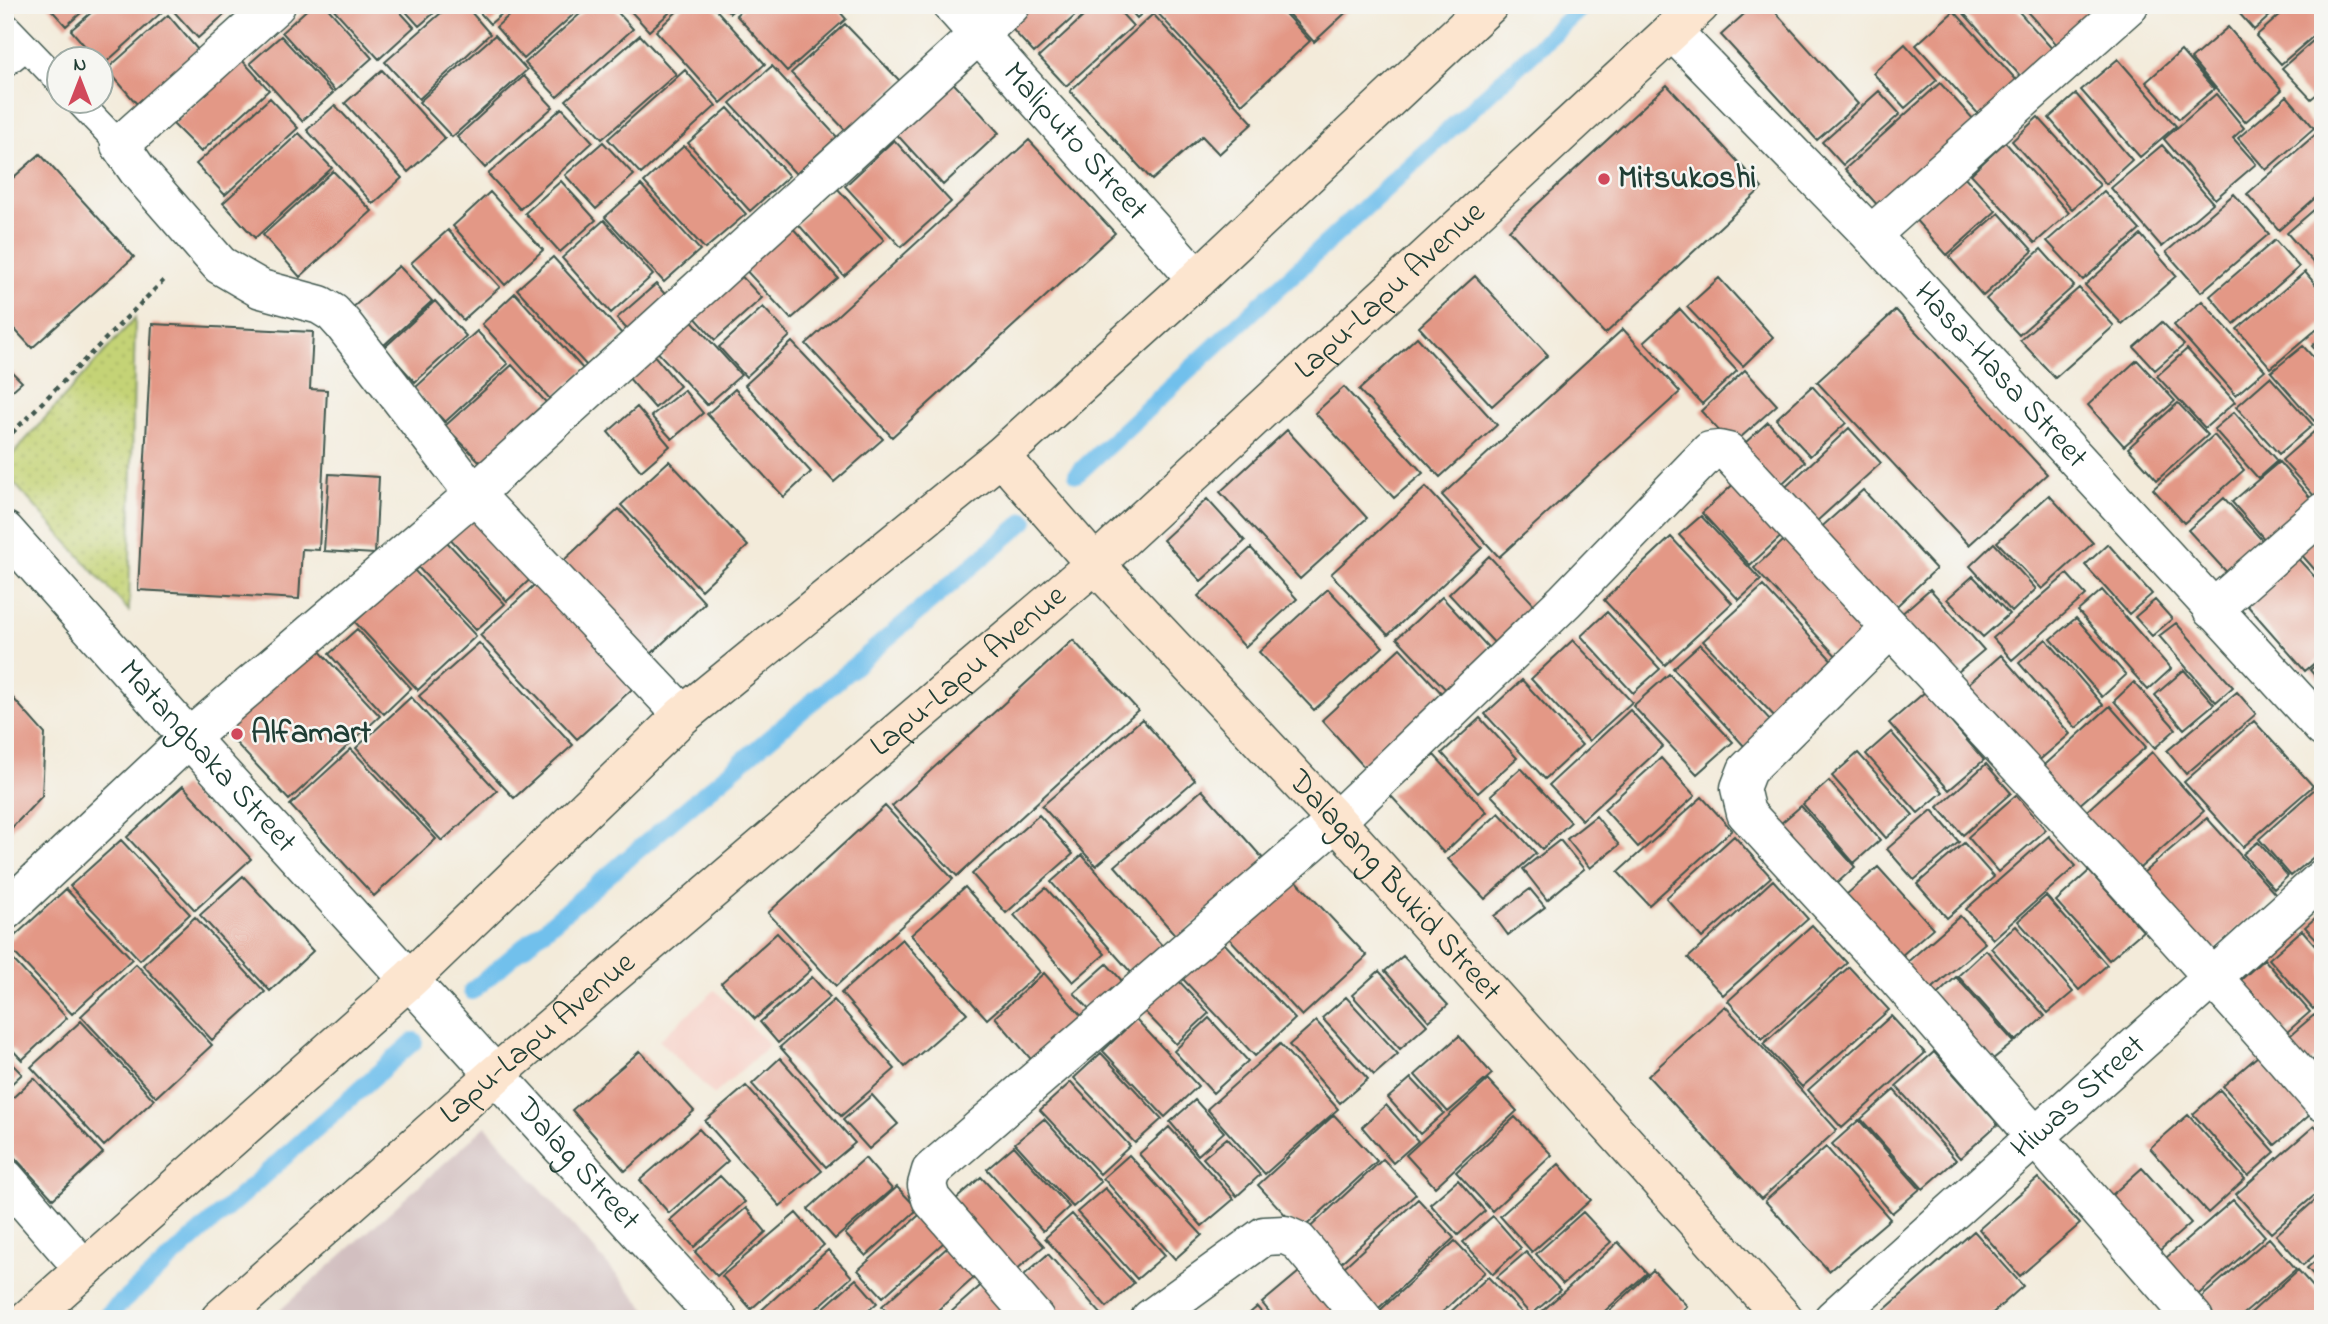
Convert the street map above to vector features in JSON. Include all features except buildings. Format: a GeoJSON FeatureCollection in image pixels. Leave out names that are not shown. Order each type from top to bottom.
{"type":"FeatureCollection","features":[{"type":"Feature","properties":{"kind":"main road"},"geometry":{"type":"LineString","coordinates":[[28,1319],[411,979],[683,715],[1001,456],[1197,279],[1489,5]]}},
{"type":"Feature","properties":{"kind":"main road","name":"Lapu-Lapu Avenue"},"geometry":{"type":"LineString","coordinates":[[220,1319],[496,1074],[1095,564],[1700,5]]}},
{"type":"Feature","properties":{"kind":"main road","name":"Dalagang Bukid Street"},"geometry":{"type":"LineString","coordinates":[[1001,456],[1095,564],[1336,821],[1784,1319]]}},
{"type":"Feature","properties":{"kind":"street"},"geometry":{"type":"LineString","coordinates":[[276,5],[120,145],[138,171],[220,265],[261,289],[320,305],[343,324],[474,494],[683,715]]}},
{"type":"Feature","properties":{"kind":"street","name":"Maliputo Street"},"geometry":{"type":"LineString","coordinates":[[952,5],[1197,279]]}},
{"type":"Feature","properties":{"kind":"street"},"geometry":{"type":"LineString","coordinates":[[5,911],[189,738],[474,494],[1011,5]]}},
{"type":"Feature","properties":{"kind":"street"},"geometry":{"type":"LineString","coordinates":[[1871,235],[2129,5]]}},
{"type":"Feature","properties":{"kind":"street","name":"Hasa-Hasa Street"},"geometry":{"type":"LineString","coordinates":[[1672,31],[1871,235],[2323,728]]}},
{"type":"Feature","properties":{"kind":"street"},"geometry":{"type":"LineString","coordinates":[[1035,1319],[931,1199],[927,1185],[931,1171],[1336,821],[1565,601],[1710,452],[1718,450],[1728,452],[2213,976],[2323,1102]]}},
{"type":"Feature","properties":{"kind":"street"},"geometry":{"type":"LineString","coordinates":[[2212,610],[2323,512]]}},
{"type":"Feature","properties":{"kind":"street","name":"Matangbaka Street"},"geometry":{"type":"LineString","coordinates":[[5,531],[189,738],[411,979]]}},
{"type":"Feature","properties":{"kind":"street"},"geometry":{"type":"LineString","coordinates":[[1890,629],[1747,770],[1740,788],[1746,813],[1898,979],[2194,1319]]}},
{"type":"Feature","properties":{"kind":"street","name":"Hiwas Street"},"geometry":{"type":"LineString","coordinates":[[1833,1319],[2323,878]]}},
{"type":"Feature","properties":{"kind":"street","name":"Dalag Street"},"geometry":{"type":"LineString","coordinates":[[411,979],[718,1319]]}},
{"type":"Feature","properties":{"kind":"street"},"geometry":{"type":"LineString","coordinates":[[5,1178],[84,1269]]}},
{"type":"Feature","properties":{"kind":"street"},"geometry":{"type":"LineString","coordinates":[[1150,1319],[1264,1236],[1285,1235],[1298,1241],[1363,1319]]}},
{"type":"Feature","properties":{"kind":"lane"},"geometry":{"type":"LineString","coordinates":[[5,25],[46,68]]}},
{"type":"Feature","properties":{"kind":"lane"},"geometry":{"type":"LineString","coordinates":[[5,64],[26,47]]}},
{"type":"Feature","properties":{"kind":"lane"},"geometry":{"type":"LineString","coordinates":[[92,116],[120,145]]}},
{"type":"Feature","properties":{"kind":"path"},"geometry":{"type":"LineString","coordinates":[[5,440],[200,244]]}},
{"type":"Feature","properties":{"kind":"shaded area"},"geometry":{"type":"Polygon","coordinates":[[[715,990],[769,1045],[714,1095],[659,1040],[715,990]]]}},
{"type":"Feature","properties":{"kind":"shaded area"},"geometry":{"type":"Polygon","coordinates":[[[486,1126],[655,1319],[270,1319],[486,1126]]]}},
{"type":"Feature","properties":{"kind":"green space"},"geometry":{"type":"Polygon","coordinates":[[[135,318],[129,611],[5,473],[5,463],[135,318]]]}},
{"type":"Feature","properties":{"kind":"waterway"},"geometry":{"type":"LineString","coordinates":[[1077,474],[1584,5]]}},
{"type":"Feature","properties":{"kind":"waterway"},"geometry":{"type":"LineString","coordinates":[[472,991],[1025,521]]}},
{"type":"Feature","properties":{"kind":"waterway"},"geometry":{"type":"LineString","coordinates":[[103,1319],[414,1041]]}},
{"type":"Feature","properties":{"kind":"place","name":"Mitsukoshi"},"geometry":{"type":"Point","coordinates":[1604,179]}},
{"type":"Feature","properties":{"kind":"place","name":"Alfamart"},"geometry":{"type":"Point","coordinates":[237,734]}}]}
